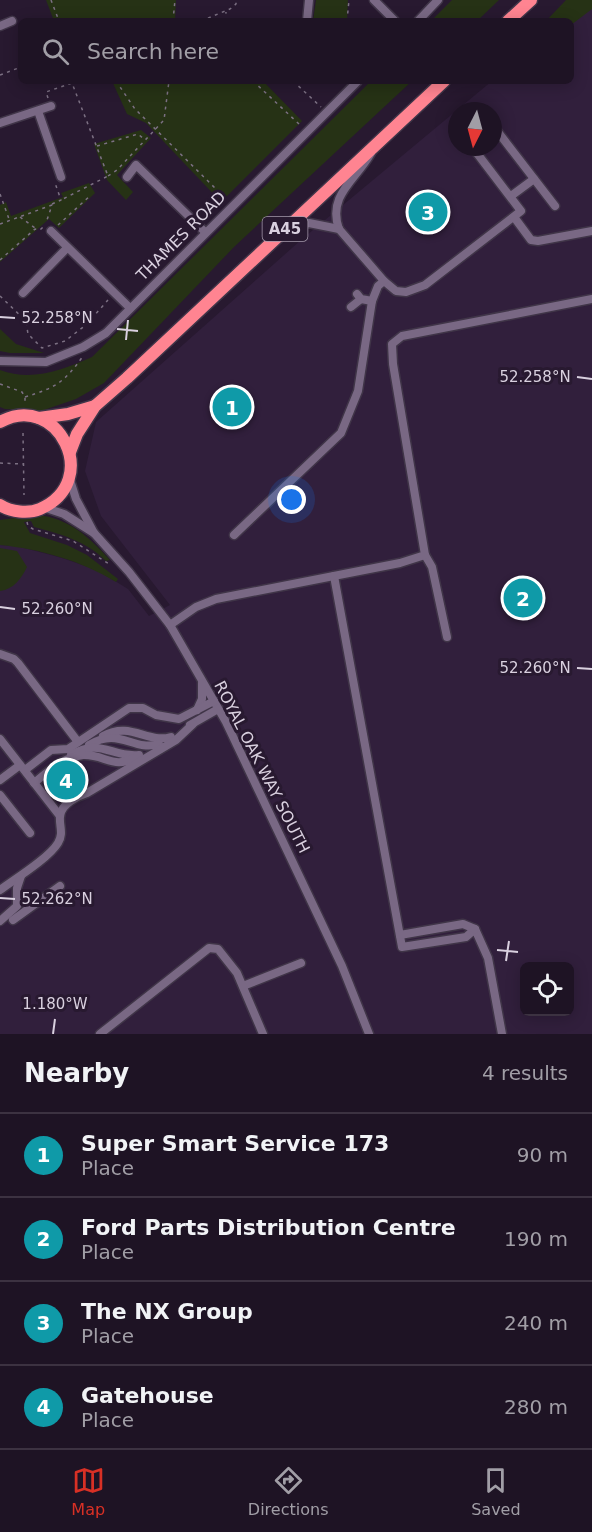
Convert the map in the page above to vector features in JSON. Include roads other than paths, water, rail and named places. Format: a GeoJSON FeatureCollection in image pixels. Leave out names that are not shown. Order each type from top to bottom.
{"type":"FeatureCollection","features":[{"type":"Feature","properties":{"kind":"highway"},"geometry":{"type":"LineString","coordinates":[[511,18],[531,0]]}},
{"type":"Feature","properties":{"kind":"highway","name":"A45"},"geometry":{"type":"LineString","coordinates":[[70,452],[77,434],[95,406],[441,84]]}},
{"type":"Feature","properties":{"kind":"highway","name":"A45"},"geometry":{"type":"LineString","coordinates":[[39,418],[68,414],[95,406]]}},
{"type":"Feature","properties":{"kind":"highway"},"geometry":{"type":"LineString","coordinates":[[0,422],[23,416],[39,418],[52,425],[63,436],[70,452],[71,468],[62,493],[51,503],[23,517],[0,515]]}},
{"type":"Feature","properties":{"kind":"highway"},"geometry":{"type":"LineString","coordinates":[[0,505],[23,517]]}},
{"type":"Feature","properties":{"kind":"street"},"geometry":{"type":"LineString","coordinates":[[307,18],[309,0]]}},
{"type":"Feature","properties":{"kind":"street"},"geometry":{"type":"LineString","coordinates":[[374,0],[392,18]]}},
{"type":"Feature","properties":{"kind":"street"},"geometry":{"type":"LineString","coordinates":[[421,18],[438,0]]}},
{"type":"Feature","properties":{"kind":"street"},"geometry":{"type":"LineString","coordinates":[[0,26],[12,21]]}},
{"type":"Feature","properties":{"kind":"street","name":"THAMES ROAD"},"geometry":{"type":"LineString","coordinates":[[0,361],[46,362],[82,347],[106,333],[355,84]]}},
{"type":"Feature","properties":{"kind":"street"},"geometry":{"type":"LineString","coordinates":[[0,123],[51,106]]}},
{"type":"Feature","properties":{"kind":"street"},"geometry":{"type":"LineString","coordinates":[[38,111],[62,177]]}},
{"type":"Feature","properties":{"kind":"street"},"geometry":{"type":"LineString","coordinates":[[502,137],[555,206]]}},
{"type":"Feature","properties":{"kind":"street"},"geometry":{"type":"LineString","coordinates":[[378,142],[336,203],[336,221],[339,229],[396,291],[416,290],[425,285],[521,211],[479,156]]}},
{"type":"Feature","properties":{"kind":"street"},"geometry":{"type":"LineString","coordinates":[[127,177],[136,165],[205,232]]}},
{"type":"Feature","properties":{"kind":"street"},"geometry":{"type":"LineString","coordinates":[[511,196],[534,179]]}},
{"type":"Feature","properties":{"kind":"street"},"geometry":{"type":"LineString","coordinates":[[514,217],[531,240],[538,241],[592,231]]}},
{"type":"Feature","properties":{"kind":"street"},"geometry":{"type":"LineString","coordinates":[[281,233],[309,223],[339,229]]}},
{"type":"Feature","properties":{"kind":"street"},"geometry":{"type":"LineString","coordinates":[[51,231],[130,308]]}},
{"type":"Feature","properties":{"kind":"street"},"geometry":{"type":"LineString","coordinates":[[23,293],[68,248]]}},
{"type":"Feature","properties":{"kind":"street"},"geometry":{"type":"LineString","coordinates":[[234,535],[341,433],[358,391],[372,301],[378,286],[384,280]]}},
{"type":"Feature","properties":{"kind":"street"},"geometry":{"type":"LineString","coordinates":[[351,307],[359,297],[372,301]]}},
{"type":"Feature","properties":{"kind":"street"},"geometry":{"type":"LineString","coordinates":[[447,637],[432,567],[425,555],[393,364],[392,344],[402,336],[592,299]]}},
{"type":"Feature","properties":{"kind":"street"},"geometry":{"type":"LineString","coordinates":[[0,415],[13,418]]}},
{"type":"Feature","properties":{"kind":"street","name":"ROYAL OAK WAY SOUTH"},"geometry":{"type":"LineString","coordinates":[[69,477],[76,499],[94,533],[129,572],[170,625],[216,705],[342,966],[369,1034]]}},
{"type":"Feature","properties":{"kind":"street","name":"ROYAL OAK WAY SOUTH"},"geometry":{"type":"LineString","coordinates":[[43,507],[64,514],[94,533]]}},
{"type":"Feature","properties":{"kind":"street"},"geometry":{"type":"LineString","coordinates":[[170,625],[196,607],[216,599],[400,563],[425,555]]}},
{"type":"Feature","properties":{"kind":"street"},"geometry":{"type":"LineString","coordinates":[[334,576],[402,947],[466,936],[475,929],[488,958],[502,1034]]}},
{"type":"Feature","properties":{"kind":"street"},"geometry":{"type":"LineString","coordinates":[[0,654],[18,663],[85,746],[85,755],[124,763],[193,724]]}},
{"type":"Feature","properties":{"kind":"street"},"geometry":{"type":"LineString","coordinates":[[197,711],[203,693],[202,680]]}},
{"type":"Feature","properties":{"kind":"street"},"geometry":{"type":"LineString","coordinates":[[34,783],[85,746],[129,708],[143,708],[156,715],[179,719],[216,705]]}},
{"type":"Feature","properties":{"kind":"street"},"geometry":{"type":"LineString","coordinates":[[0,890],[49,853],[59,842],[62,829],[60,816],[63,808],[77,796],[87,793],[176,740],[216,705]]}},
{"type":"Feature","properties":{"kind":"street"},"geometry":{"type":"LineString","coordinates":[[125,726],[168,735],[157,745],[131,755],[85,746],[125,726]]}},
{"type":"Feature","properties":{"kind":"street"},"geometry":{"type":"LineString","coordinates":[[85,746],[114,733],[153,742],[157,745]]}},
{"type":"Feature","properties":{"kind":"street"},"geometry":{"type":"LineString","coordinates":[[0,739],[60,816]]}},
{"type":"Feature","properties":{"kind":"street"},"geometry":{"type":"LineString","coordinates":[[0,780],[51,750],[85,746],[105,740],[145,749],[157,745]]}},
{"type":"Feature","properties":{"kind":"street"},"geometry":{"type":"LineString","coordinates":[[0,795],[30,833]]}},
{"type":"Feature","properties":{"kind":"street"},"geometry":{"type":"LineString","coordinates":[[13,920],[17,906],[18,881],[28,869]]}},
{"type":"Feature","properties":{"kind":"street"},"geometry":{"type":"LineString","coordinates":[[0,921],[13,920],[60,886]]}},
{"type":"Feature","properties":{"kind":"street"},"geometry":{"type":"LineString","coordinates":[[100,1034],[209,948],[218,949],[237,973],[263,1034]]}},
{"type":"Feature","properties":{"kind":"street"},"geometry":{"type":"LineString","coordinates":[[243,986],[301,963]]}},
{"type":"Feature","properties":{"kind":"place","name":"The NX Group"},"geometry":{"type":"Point","coordinates":[428,212]}},
{"type":"Feature","properties":{"kind":"place","name":"Super Smart Service 173"},"geometry":{"type":"Point","coordinates":[232,407]}},
{"type":"Feature","properties":{"kind":"place","name":"Ford Parts Distribution Centre"},"geometry":{"type":"Point","coordinates":[523,598]}},
{"type":"Feature","properties":{"kind":"place","name":"Gatehouse"},"geometry":{"type":"Point","coordinates":[66,780]}}]}
